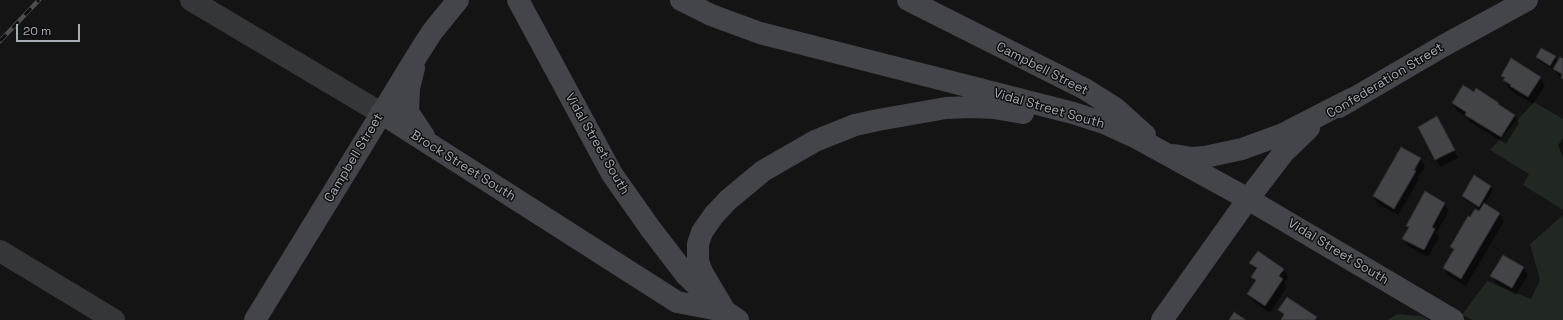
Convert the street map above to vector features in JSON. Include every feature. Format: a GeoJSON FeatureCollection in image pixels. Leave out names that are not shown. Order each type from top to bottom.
{"type":"FeatureCollection","features":[{"type":"Feature","properties":{"kind":"main road","name":"Campbell Street"},"geometry":{"type":"LineString","coordinates":[[255,320],[418,54],[432,32],[458,0]]}},
{"type":"Feature","properties":{"kind":"main road","name":"Vidal Street South"},"geometry":{"type":"LineString","coordinates":[[518,0],[608,169],[632,204],[686,276],[732,315]]}},
{"type":"Feature","properties":{"kind":"main road","name":"Vidal Street South"},"geometry":{"type":"LineString","coordinates":[[681,0],[711,15],[760,33],[1073,113],[1104,123],[1166,153],[1248,199],[1452,320]]}},
{"type":"Feature","properties":{"kind":"main road","name":"Campbell Street"},"geometry":{"type":"LineString","coordinates":[[908,0],[1085,89],[1115,108],[1166,153]]}},
{"type":"Feature","properties":{"kind":"main road","name":"Confederation Street"},"geometry":{"type":"LineString","coordinates":[[1162,320],[1248,199],[1284,152],[1298,138],[1320,119],[1351,99],[1528,0]]}},
{"type":"Feature","properties":{"kind":"main road"},"geometry":{"type":"LineString","coordinates":[[418,54],[409,88],[408,112],[430,145]]}},
{"type":"Feature","properties":{"kind":"main road"},"geometry":{"type":"LineString","coordinates":[[1166,153],[1192,158],[1205,157],[1242,149],[1283,134],[1351,99]]}},
{"type":"Feature","properties":{"kind":"main road"},"geometry":{"type":"LineString","coordinates":[[732,315],[710,287],[698,260],[698,244],[702,232],[714,215],[741,188],[780,160],[814,141],[855,125],[900,115],[946,108],[994,108],[1061,119],[1104,123]]}},
{"type":"Feature","properties":{"kind":"main road","name":"Brock Street South"},"geometry":{"type":"LineString","coordinates":[[381,113],[677,302],[732,315]]}},
{"type":"Feature","properties":{"kind":"street","name":"Brock Street South"},"geometry":{"type":"LineString","coordinates":[[192,0],[381,113]]}},
{"type":"Feature","properties":{"kind":"street"},"geometry":{"type":"LineString","coordinates":[[0,252],[114,320]]}},
{"type":"Feature","properties":{"kind":"shaded area"},"geometry":{"type":"Polygon","coordinates":[[[1534,102],[1563,119],[1563,138],[1558,145],[1563,157],[1563,210],[1523,185],[1529,174],[1490,150],[1534,102]]]}},
{"type":"Feature","properties":{"kind":"shaded area"},"geometry":{"type":"Polygon","coordinates":[[[1563,215],[1563,320],[1473,320],[1462,315],[1487,281],[1531,299],[1540,280],[1530,244],[1563,215]]]}},
{"type":"Feature","properties":{"kind":"shaded area"},"geometry":{"type":"Polygon","coordinates":[[[1398,314],[1421,316],[1429,320],[1387,320],[1398,314]]]}},
{"type":"Feature","properties":{"kind":"building"},"geometry":{"type":"Polygon","coordinates":[[[1541,48],[1556,56],[1550,66],[1536,57],[1541,48]]]}},
{"type":"Feature","properties":{"kind":"building"},"geometry":{"type":"Polygon","coordinates":[[[1560,57],[1563,59],[1563,79],[1561,78],[1562,74],[1553,69],[1560,57]]]}},
{"type":"Feature","properties":{"kind":"building"},"geometry":{"type":"Polygon","coordinates":[[[1511,58],[1541,77],[1528,97],[1510,86],[1511,85],[1503,80],[1505,78],[1501,76],[1511,58]]]}},
{"type":"Feature","properties":{"kind":"building"},"geometry":{"type":"Polygon","coordinates":[[[1463,85],[1474,92],[1476,88],[1515,115],[1501,137],[1465,115],[1466,112],[1452,103],[1463,85]]]}},
{"type":"Feature","properties":{"kind":"building"},"geometry":{"type":"Polygon","coordinates":[[[1437,116],[1455,150],[1435,160],[1418,127],[1437,116]]]}},
{"type":"Feature","properties":{"kind":"building"},"geometry":{"type":"Polygon","coordinates":[[[1401,147],[1421,158],[1414,170],[1416,171],[1394,209],[1373,196],[1401,147]]]}},
{"type":"Feature","properties":{"kind":"building"},"geometry":{"type":"Polygon","coordinates":[[[1474,175],[1491,186],[1479,207],[1462,196],[1474,175]]]}},
{"type":"Feature","properties":{"kind":"building"},"geometry":{"type":"Polygon","coordinates":[[[1425,191],[1445,203],[1432,227],[1435,229],[1424,250],[1402,239],[1409,227],[1406,226],[1425,191]]]}},
{"type":"Feature","properties":{"kind":"building"},"geometry":{"type":"Polygon","coordinates":[[[1484,203],[1500,213],[1461,279],[1443,268],[1454,249],[1450,247],[1468,216],[1470,217],[1475,209],[1479,211],[1484,203]]]}},
{"type":"Feature","properties":{"kind":"building"},"geometry":{"type":"Polygon","coordinates":[[[1258,251],[1284,269],[1279,276],[1283,279],[1265,306],[1247,294],[1256,280],[1251,277],[1257,268],[1249,263],[1258,251]]]}},
{"type":"Feature","properties":{"kind":"building"},"geometry":{"type":"Polygon","coordinates":[[[1503,255],[1524,267],[1512,288],[1490,276],[1503,255]]]}},
{"type":"Feature","properties":{"kind":"building"},"geometry":{"type":"Polygon","coordinates":[[[1287,297],[1317,317],[1315,320],[1281,320],[1284,314],[1278,310],[1287,297]]]}},
{"type":"Feature","properties":{"kind":"building"},"geometry":{"type":"Polygon","coordinates":[[[1234,312],[1246,320],[1229,320],[1234,312]]]}},
{"type":"Feature","properties":{"kind":"railway"},"geometry":{"type":"LineString","coordinates":[[0,41],[39,0]]}}]}
